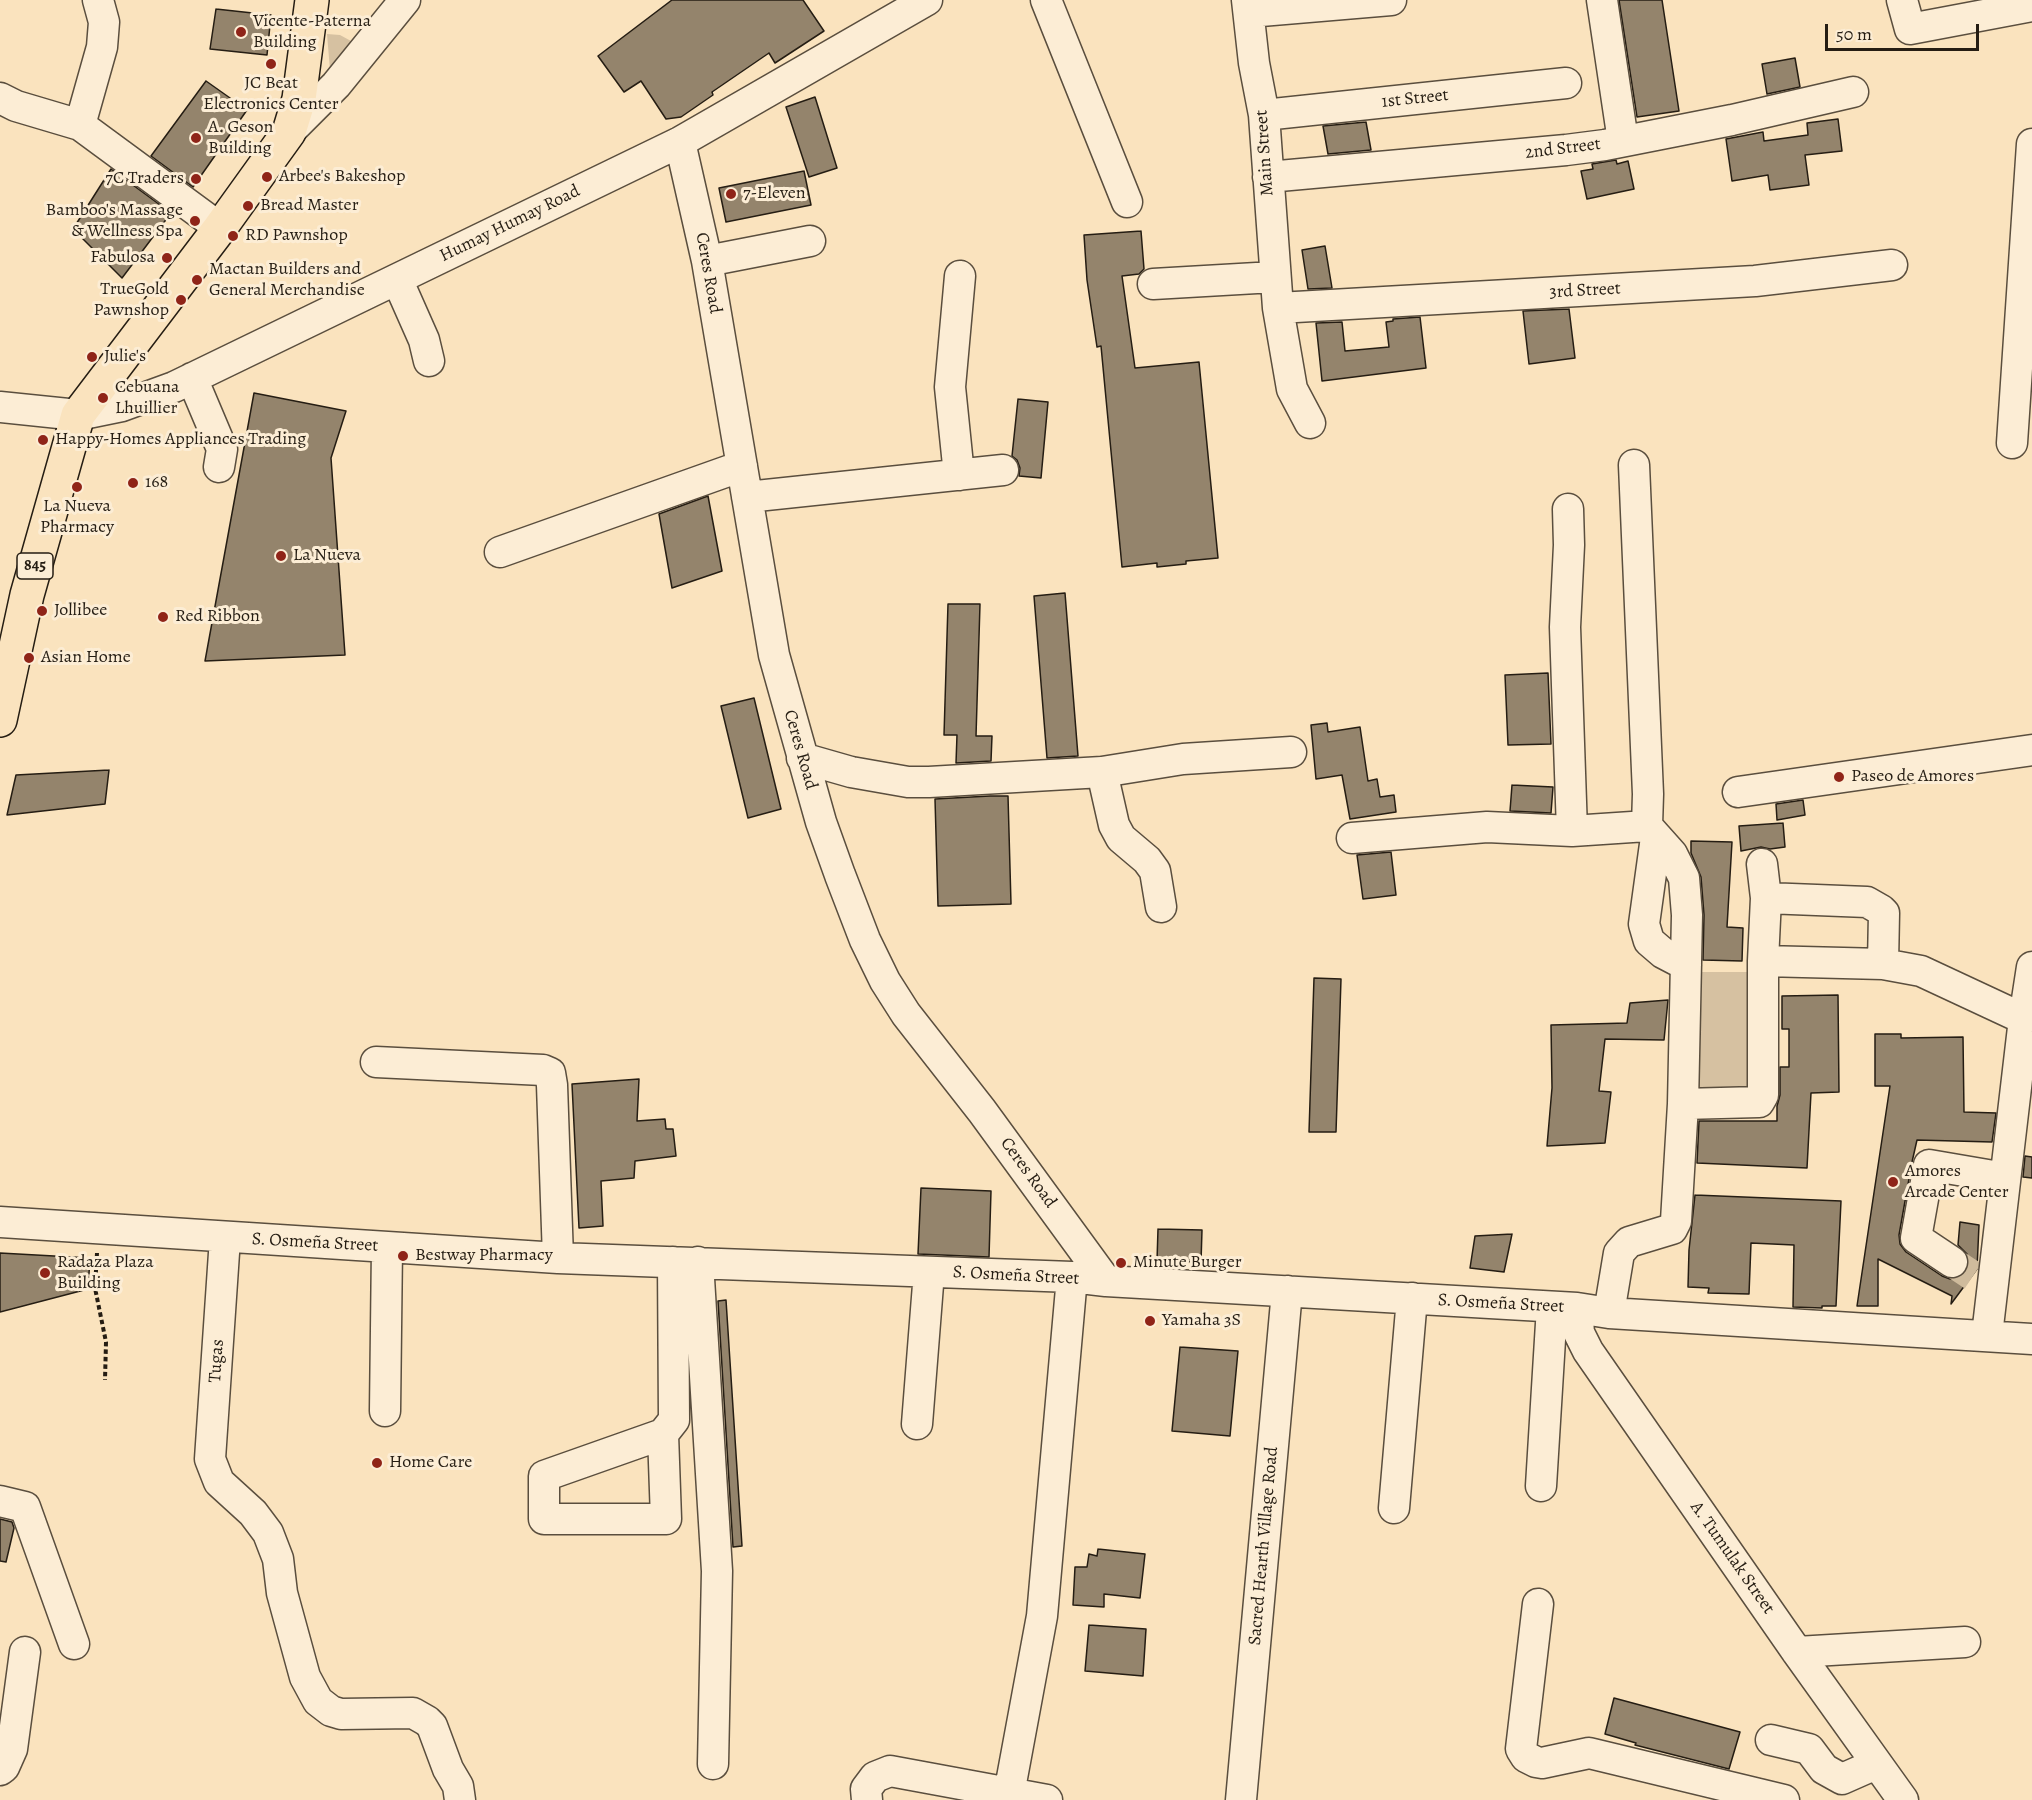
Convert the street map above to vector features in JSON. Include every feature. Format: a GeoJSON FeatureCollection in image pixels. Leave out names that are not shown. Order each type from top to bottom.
{"type":"FeatureCollection","features":[{"type":"Feature","properties":{"kind":"main road","name":"845"},"geometry":{"type":"LineString","coordinates":[[0,720],[27,595],[78,415],[220,228],[289,132],[299,99],[312,0]]}},
{"type":"Feature","properties":{"kind":"street"},"geometry":{"type":"LineString","coordinates":[[81,125],[102,47],[104,22],[98,0]]}},
{"type":"Feature","properties":{"kind":"street"},"geometry":{"type":"LineString","coordinates":[[289,132],[336,85],[405,0]]}},
{"type":"Feature","properties":{"kind":"street","name":"Humay Humay Road"},"geometry":{"type":"LineString","coordinates":[[0,407],[78,415],[122,406],[154,395],[680,142],[927,0]]}},
{"type":"Feature","properties":{"kind":"street"},"geometry":{"type":"LineString","coordinates":[[1046,0],[1127,202]]}},
{"type":"Feature","properties":{"kind":"street"},"geometry":{"type":"LineString","coordinates":[[1248,6],[1391,0]]}},
{"type":"Feature","properties":{"kind":"street"},"geometry":{"type":"LineString","coordinates":[[1602,0],[1623,141]]}},
{"type":"Feature","properties":{"kind":"street"},"geometry":{"type":"LineString","coordinates":[[1902,0],[1910,29],[2032,6]]}},
{"type":"Feature","properties":{"kind":"street","name":"Main Street"},"geometry":{"type":"LineString","coordinates":[[1248,6],[1254,63],[1264,115],[1274,278],[1278,308],[1292,388],[1310,423]]}},
{"type":"Feature","properties":{"kind":"street","name":"1st Street"},"geometry":{"type":"LineString","coordinates":[[1264,115],[1566,83]]}},
{"type":"Feature","properties":{"kind":"street","name":"2nd Street"},"geometry":{"type":"LineString","coordinates":[[1268,177],[1566,150],[1731,120],[1853,92]]}},
{"type":"Feature","properties":{"kind":"street"},"geometry":{"type":"LineString","coordinates":[[0,98],[16,106],[81,125],[220,228]]}},
{"type":"Feature","properties":{"kind":"street","name":"Ceres Road"},"geometry":{"type":"LineString","coordinates":[[680,142],[707,261],[774,655],[821,822],[840,875],[865,940],[885,981],[906,1014],[989,1120],[1106,1281]]}},
{"type":"Feature","properties":{"kind":"street"},"geometry":{"type":"LineString","coordinates":[[2012,443],[2032,144]]}},
{"type":"Feature","properties":{"kind":"street"},"geometry":{"type":"LineString","coordinates":[[707,261],[810,241]]}},
{"type":"Feature","properties":{"kind":"street","name":"3rd Street"},"geometry":{"type":"LineString","coordinates":[[1278,308],[1755,281],[1892,265]]}},
{"type":"Feature","properties":{"kind":"street"},"geometry":{"type":"LineString","coordinates":[[959,475],[950,387],[960,276]]}},
{"type":"Feature","properties":{"kind":"street"},"geometry":{"type":"LineString","coordinates":[[1153,284],[1274,278]]}},
{"type":"Feature","properties":{"kind":"street"},"geometry":{"type":"LineString","coordinates":[[397,279],[424,340],[429,361]]}},
{"type":"Feature","properties":{"kind":"street"},"geometry":{"type":"LineString","coordinates":[[192,378],[222,448],[219,467]]}},
{"type":"Feature","properties":{"kind":"street"},"geometry":{"type":"LineString","coordinates":[[1634,465],[1648,795],[1652,831],[1644,924],[1649,941],[1663,953],[1686,965]]}},
{"type":"Feature","properties":{"kind":"street"},"geometry":{"type":"LineString","coordinates":[[500,552],[742,466]]}},
{"type":"Feature","properties":{"kind":"street"},"geometry":{"type":"LineString","coordinates":[[747,497],[1003,470]]}},
{"type":"Feature","properties":{"kind":"street"},"geometry":{"type":"LineString","coordinates":[[1568,509],[1569,545],[1565,627],[1572,831]]}},
{"type":"Feature","properties":{"kind":"street"},"geometry":{"type":"LineString","coordinates":[[1738,792],[2032,750]]}},
{"type":"Feature","properties":{"kind":"street"},"geometry":{"type":"LineString","coordinates":[[802,758],[851,772],[908,782],[1102,772],[1184,759],[1292,752]]}},
{"type":"Feature","properties":{"kind":"street"},"geometry":{"type":"LineString","coordinates":[[1102,772],[1114,825],[1121,838],[1147,860],[1155,871],[1161,907]]}},
{"type":"Feature","properties":{"kind":"street"},"geometry":{"type":"LineString","coordinates":[[1352,838],[1486,827],[1572,831],[1652,831],[1672,854],[1684,878],[1687,915],[1683,1104],[1676,1221],[1672,1229],[1629,1242],[1619,1253],[1609,1313]]}},
{"type":"Feature","properties":{"kind":"street"},"geometry":{"type":"LineString","coordinates":[[1683,1104],[1759,1102],[1763,1095],[1763,961],[1766,898],[1762,864]]}},
{"type":"Feature","properties":{"kind":"street"},"geometry":{"type":"LineString","coordinates":[[1766,898],[1867,902],[1884,913],[1883,964]]}},
{"type":"Feature","properties":{"kind":"street"},"geometry":{"type":"LineString","coordinates":[[1763,961],[1883,964],[1933,975],[2024,1019]]}},
{"type":"Feature","properties":{"kind":"street"},"geometry":{"type":"LineString","coordinates":[[1987,1335],[1972,1274],[2005,1179],[2032,967]]}},
{"type":"Feature","properties":{"kind":"street"},"geometry":{"type":"LineString","coordinates":[[376,1062],[543,1070],[550,1073],[558,1258]]}},
{"type":"Feature","properties":{"kind":"street"},"geometry":{"type":"LineString","coordinates":[[1972,1274],[1916,1238],[1929,1165],[2005,1179]]}},
{"type":"Feature","properties":{"kind":"street","name":"S. Osmeña Street"},"geometry":{"type":"LineString","coordinates":[[0,1222],[558,1258],[1072,1278],[2032,1339]]}},
{"type":"Feature","properties":{"kind":"street","name":"Tugas"},"geometry":{"type":"LineString","coordinates":[[225,1238],[210,1460],[219,1482],[253,1513],[268,1533],[278,1559],[282,1593],[305,1677],[318,1701],[331,1711],[341,1714],[413,1713],[427,1721],[432,1726],[448,1770],[458,1785],[460,1800]]}},
{"type":"Feature","properties":{"kind":"street"},"geometry":{"type":"LineString","coordinates":[[385,1411],[387,1247]]}},
{"type":"Feature","properties":{"kind":"street"},"geometry":{"type":"LineString","coordinates":[[663,1434],[666,1520],[544,1519],[544,1476],[663,1434],[674,1420],[686,1262]]}},
{"type":"Feature","properties":{"kind":"street"},"geometry":{"type":"LineString","coordinates":[[686,1262],[717,1571],[713,1764]]}},
{"type":"Feature","properties":{"kind":"street"},"geometry":{"type":"LineString","coordinates":[[917,1424],[929,1272]]}},
{"type":"Feature","properties":{"kind":"street"},"geometry":{"type":"LineString","coordinates":[[1009,1794],[1042,1616],[1072,1278]]}},
{"type":"Feature","properties":{"kind":"street","name":"Sacred Hearth Village Road"},"geometry":{"type":"LineString","coordinates":[[1241,1800],[1287,1291]]}},
{"type":"Feature","properties":{"kind":"street"},"geometry":{"type":"LineString","coordinates":[[1395,1508],[1412,1299]]}},
{"type":"Feature","properties":{"kind":"street"},"geometry":{"type":"LineString","coordinates":[[1541,1486],[1564,1308]]}},
{"type":"Feature","properties":{"kind":"street","name":"A. Tumulak Street"},"geometry":{"type":"LineString","coordinates":[[1564,1308],[1588,1351],[1903,1800]]}},
{"type":"Feature","properties":{"kind":"street"},"geometry":{"type":"LineString","coordinates":[[0,1501],[25,1507],[74,1644]]}},
{"type":"Feature","properties":{"kind":"street"},"geometry":{"type":"LineString","coordinates":[[1538,1604],[1521,1749],[1526,1757],[1542,1763],[1589,1753],[1784,1800]]}},
{"type":"Feature","properties":{"kind":"street"},"geometry":{"type":"LineString","coordinates":[[1797,1652],[1965,1642]]}},
{"type":"Feature","properties":{"kind":"street"},"geometry":{"type":"LineString","coordinates":[[0,1770],[4,1767],[12,1749],[26,1652]]}},
{"type":"Feature","properties":{"kind":"street"},"geometry":{"type":"LineString","coordinates":[[1771,1740],[1809,1749],[1824,1769],[1836,1778],[1842,1779],[1876,1764]]}},
{"type":"Feature","properties":{"kind":"street"},"geometry":{"type":"LineString","coordinates":[[867,1800],[866,1789],[875,1777],[890,1771],[1047,1800]]}},
{"type":"Feature","properties":{"kind":"path"},"geometry":{"type":"LineString","coordinates":[[98,1229],[96,1288],[106,1342],[105,1380]]}},
{"type":"Feature","properties":{"kind":"shaded area"},"geometry":{"type":"Polygon","coordinates":[[[327,34],[340,35],[351,41],[330,70],[327,34]]]}},
{"type":"Feature","properties":{"kind":"shaded area"},"geometry":{"type":"Polygon","coordinates":[[[1690,972],[1755,972],[1754,1088],[1690,1088],[1690,972]]]}},
{"type":"Feature","properties":{"kind":"building"},"geometry":{"type":"Polygon","coordinates":[[[672,0],[803,0],[824,31],[775,63],[769,53],[712,92],[713,95],[681,117],[666,119],[641,81],[624,92],[598,56],[672,0]]]}},
{"type":"Feature","properties":{"kind":"building"},"geometry":{"type":"Polygon","coordinates":[[[1619,0],[1662,0],[1679,111],[1637,117],[1619,0]]]}},
{"type":"Feature","properties":{"kind":"building","name":"Vicente-Paterna Building"},"geometry":{"type":"Polygon","coordinates":[[[216,9],[271,15],[267,55],[210,49],[216,9]]]}},
{"type":"Feature","properties":{"kind":"building"},"geometry":{"type":"Polygon","coordinates":[[[1795,58],[1800,87],[1767,94],[1762,64],[1795,58]]]}},
{"type":"Feature","properties":{"kind":"building","name":"A. Geson Building"},"geometry":{"type":"Polygon","coordinates":[[[206,81],[247,110],[193,187],[151,156],[206,81]]]}},
{"type":"Feature","properties":{"kind":"building"},"geometry":{"type":"Polygon","coordinates":[[[815,97],[837,168],[809,177],[786,107],[815,97]]]}},
{"type":"Feature","properties":{"kind":"building"},"geometry":{"type":"Polygon","coordinates":[[[1838,119],[1842,151],[1805,155],[1809,185],[1770,190],[1768,175],[1732,181],[1726,139],[1763,132],[1764,141],[1808,135],[1807,123],[1838,119]]]}},
{"type":"Feature","properties":{"kind":"building"},"geometry":{"type":"Polygon","coordinates":[[[1366,122],[1371,150],[1328,154],[1323,126],[1366,122]]]}},
{"type":"Feature","properties":{"kind":"building"},"geometry":{"type":"Polygon","coordinates":[[[1616,160],[1617,164],[1628,161],[1634,189],[1587,199],[1581,171],[1593,169],[1592,164],[1616,160]]]}},
{"type":"Feature","properties":{"kind":"building"},"geometry":{"type":"Polygon","coordinates":[[[111,169],[171,213],[122,278],[73,229],[111,169]]]}},
{"type":"Feature","properties":{"kind":"building"},"geometry":{"type":"Polygon","coordinates":[[[804,171],[811,205],[726,222],[719,188],[804,171]]]}},
{"type":"Feature","properties":{"kind":"building"},"geometry":{"type":"Polygon","coordinates":[[[1141,231],[1144,269],[1139,274],[1122,276],[1135,368],[1199,362],[1218,558],[1157,567],[1157,563],[1122,567],[1101,346],[1097,347],[1087,280],[1084,235],[1141,231]]]}},
{"type":"Feature","properties":{"kind":"building"},"geometry":{"type":"Polygon","coordinates":[[[1325,246],[1332,288],[1308,289],[1302,250],[1325,246]]]}},
{"type":"Feature","properties":{"kind":"building"},"geometry":{"type":"Polygon","coordinates":[[[1569,309],[1575,358],[1529,364],[1523,311],[1569,309]]]}},
{"type":"Feature","properties":{"kind":"building"},"geometry":{"type":"Polygon","coordinates":[[[1420,317],[1426,368],[1322,381],[1316,323],[1342,322],[1345,351],[1389,347],[1386,322],[1393,321],[1393,319],[1420,317]]]}},
{"type":"Feature","properties":{"kind":"building","name":"La Nueva"},"geometry":{"type":"Polygon","coordinates":[[[254,393],[346,411],[331,458],[345,655],[205,661],[254,393]]]}},
{"type":"Feature","properties":{"kind":"building"},"geometry":{"type":"Polygon","coordinates":[[[1018,399],[1048,402],[1041,478],[1019,476],[1020,468],[1017,460],[1012,456],[1018,399]]]}},
{"type":"Feature","properties":{"kind":"building"},"geometry":{"type":"Polygon","coordinates":[[[708,496],[722,571],[672,588],[659,514],[708,496]]]}},
{"type":"Feature","properties":{"kind":"building"},"geometry":{"type":"Polygon","coordinates":[[[1065,593],[1078,756],[1047,758],[1034,596],[1065,593]]]}},
{"type":"Feature","properties":{"kind":"building"},"geometry":{"type":"Polygon","coordinates":[[[948,604],[980,604],[976,736],[992,736],[991,761],[956,763],[957,735],[944,735],[948,604]]]}},
{"type":"Feature","properties":{"kind":"building"},"geometry":{"type":"Polygon","coordinates":[[[1548,673],[1551,744],[1508,745],[1505,675],[1548,673]]]}},
{"type":"Feature","properties":{"kind":"building"},"geometry":{"type":"Polygon","coordinates":[[[754,698],[781,809],[748,818],[721,706],[754,698]]]}},
{"type":"Feature","properties":{"kind":"building"},"geometry":{"type":"Polygon","coordinates":[[[1327,723],[1328,732],[1360,727],[1368,781],[1377,779],[1380,797],[1394,795],[1396,812],[1350,819],[1342,775],[1316,779],[1311,725],[1327,723]]]}},
{"type":"Feature","properties":{"kind":"building"},"geometry":{"type":"Polygon","coordinates":[[[109,770],[105,804],[7,815],[16,775],[109,770]]]}},
{"type":"Feature","properties":{"kind":"building"},"geometry":{"type":"Polygon","coordinates":[[[1512,785],[1553,787],[1551,813],[1510,811],[1512,785]]]}},
{"type":"Feature","properties":{"kind":"building"},"geometry":{"type":"Polygon","coordinates":[[[1008,796],[1011,904],[938,906],[935,799],[1008,796]]]}},
{"type":"Feature","properties":{"kind":"building"},"geometry":{"type":"Polygon","coordinates":[[[1803,800],[1805,815],[1777,820],[1776,804],[1803,800]]]}},
{"type":"Feature","properties":{"kind":"building"},"geometry":{"type":"Polygon","coordinates":[[[1783,823],[1785,847],[1770,849],[1761,847],[1741,851],[1739,826],[1783,823]]]}},
{"type":"Feature","properties":{"kind":"building"},"geometry":{"type":"Polygon","coordinates":[[[1691,841],[1732,842],[1727,927],[1743,928],[1742,961],[1703,960],[1704,915],[1701,877],[1691,853],[1691,841]]]}},
{"type":"Feature","properties":{"kind":"building"},"geometry":{"type":"Polygon","coordinates":[[[1391,852],[1396,895],[1363,899],[1357,855],[1391,852]]]}},
{"type":"Feature","properties":{"kind":"building"},"geometry":{"type":"Polygon","coordinates":[[[1314,978],[1341,979],[1336,1132],[1309,1132],[1314,978]]]}},
{"type":"Feature","properties":{"kind":"building"},"geometry":{"type":"Polygon","coordinates":[[[1838,995],[1839,1092],[1811,1093],[1807,1168],[1697,1163],[1699,1121],[1777,1121],[1780,1067],[1789,1067],[1789,1029],[1782,1029],[1782,996],[1838,995]]]}},
{"type":"Feature","properties":{"kind":"building"},"geometry":{"type":"Polygon","coordinates":[[[1668,1000],[1664,1040],[1605,1039],[1599,1091],[1611,1092],[1605,1143],[1547,1146],[1552,1088],[1551,1025],[1627,1023],[1630,1003],[1668,1000]]]}},
{"type":"Feature","properties":{"kind":"building"},"geometry":{"type":"Polygon","coordinates":[[[1875,1034],[1901,1034],[1901,1038],[1963,1037],[1964,1112],[1996,1113],[1992,1142],[1917,1140],[1899,1235],[1900,1244],[1906,1252],[1942,1276],[1950,1279],[1959,1278],[1966,1272],[1969,1263],[1967,1254],[1958,1245],[1960,1222],[1979,1225],[1977,1269],[1951,1304],[1952,1296],[1878,1259],[1878,1306],[1857,1306],[1890,1086],[1875,1086],[1875,1034]]]}},
{"type":"Feature","properties":{"kind":"building"},"geometry":{"type":"Polygon","coordinates":[[[639,1079],[637,1121],[665,1119],[666,1129],[673,1129],[676,1156],[635,1161],[634,1178],[601,1181],[603,1226],[579,1228],[572,1084],[639,1079]]]}},
{"type":"Feature","properties":{"kind":"building"},"geometry":{"type":"Polygon","coordinates":[[[2025,1156],[2032,1157],[2032,1178],[2023,1177],[2025,1156]]]}},
{"type":"Feature","properties":{"kind":"building"},"geometry":{"type":"Polygon","coordinates":[[[921,1188],[991,1191],[989,1257],[918,1254],[921,1188]]]}},
{"type":"Feature","properties":{"kind":"building"},"geometry":{"type":"Polygon","coordinates":[[[1695,1195],[1841,1201],[1836,1306],[1793,1307],[1794,1245],[1751,1243],[1749,1294],[1708,1293],[1709,1288],[1688,1287],[1689,1250],[1695,1195]]]}},
{"type":"Feature","properties":{"kind":"building"},"geometry":{"type":"Polygon","coordinates":[[[1158,1229],[1202,1230],[1201,1262],[1157,1261],[1158,1229]]]}},
{"type":"Feature","properties":{"kind":"building"},"geometry":{"type":"Polygon","coordinates":[[[1512,1234],[1504,1272],[1470,1268],[1475,1236],[1512,1234]]]}},
{"type":"Feature","properties":{"kind":"building","name":"Radaza Plaza Building"},"geometry":{"type":"Polygon","coordinates":[[[0,1253],[90,1258],[88,1289],[0,1312],[0,1253]]]}},
{"type":"Feature","properties":{"kind":"building"},"geometry":{"type":"Polygon","coordinates":[[[726,1300],[742,1546],[733,1547],[718,1301],[726,1300]]]}},
{"type":"Feature","properties":{"kind":"building"},"geometry":{"type":"Polygon","coordinates":[[[1180,1347],[1238,1351],[1230,1436],[1172,1431],[1180,1347]]]}},
{"type":"Feature","properties":{"kind":"building"},"geometry":{"type":"Polygon","coordinates":[[[0,1519],[12,1522],[14,1528],[6,1562],[0,1561],[0,1519]]]}},
{"type":"Feature","properties":{"kind":"building"},"geometry":{"type":"Polygon","coordinates":[[[1098,1549],[1145,1554],[1140,1598],[1104,1594],[1104,1607],[1073,1605],[1075,1567],[1087,1567],[1089,1554],[1097,1556],[1098,1549]]]}},
{"type":"Feature","properties":{"kind":"building"},"geometry":{"type":"Polygon","coordinates":[[[1089,1625],[1146,1629],[1143,1676],[1085,1671],[1089,1625]]]}},
{"type":"Feature","properties":{"kind":"building"},"geometry":{"type":"Polygon","coordinates":[[[1614,1698],[1740,1732],[1729,1769],[1635,1745],[1636,1743],[1605,1734],[1614,1698]]]}},
{"type":"Feature","properties":{"kind":"tunnel"},"geometry":{"type":"LineString","coordinates":[[1952,1262],[1973,1276]]}},
{"type":"Feature","properties":{"kind":"place","name":"Vicente-Paterna Building"},"geometry":{"type":"Point","coordinates":[241,32]}},
{"type":"Feature","properties":{"kind":"place","name":"JC Beat Electronics Center"},"geometry":{"type":"Point","coordinates":[271,64]}},
{"type":"Feature","properties":{"kind":"place","name":"A. Geson Building"},"geometry":{"type":"Point","coordinates":[196,138]}},
{"type":"Feature","properties":{"kind":"place","name":"Arbee's Bakeshop"},"geometry":{"type":"Point","coordinates":[267,177]}},
{"type":"Feature","properties":{"kind":"place","name":"7C Traders"},"geometry":{"type":"Point","coordinates":[196,179]}},
{"type":"Feature","properties":{"kind":"place","name":"7-Eleven"},"geometry":{"type":"Point","coordinates":[731,194]}},
{"type":"Feature","properties":{"kind":"place","name":"Bread Master"},"geometry":{"type":"Point","coordinates":[248,206]}},
{"type":"Feature","properties":{"kind":"place","name":"Bamboo's Massage & Wellness Spa"},"geometry":{"type":"Point","coordinates":[195,221]}},
{"type":"Feature","properties":{"kind":"place","name":"RD Pawnshop"},"geometry":{"type":"Point","coordinates":[233,236]}},
{"type":"Feature","properties":{"kind":"place","name":"Fabulosa"},"geometry":{"type":"Point","coordinates":[167,258]}},
{"type":"Feature","properties":{"kind":"place","name":"Mactan Builders and General Merchandise"},"geometry":{"type":"Point","coordinates":[197,280]}},
{"type":"Feature","properties":{"kind":"place","name":"TrueGold Pawnshop"},"geometry":{"type":"Point","coordinates":[181,300]}},
{"type":"Feature","properties":{"kind":"place","name":"Julie's"},"geometry":{"type":"Point","coordinates":[92,357]}},
{"type":"Feature","properties":{"kind":"place","name":"Cebuana Lhuillier"},"geometry":{"type":"Point","coordinates":[103,398]}},
{"type":"Feature","properties":{"kind":"place","name":"Happy-Homes Appliances Trading"},"geometry":{"type":"Point","coordinates":[43,440]}},
{"type":"Feature","properties":{"kind":"place","name":"168"},"geometry":{"type":"Point","coordinates":[133,483]}},
{"type":"Feature","properties":{"kind":"place","name":"La Nueva Pharmacy"},"geometry":{"type":"Point","coordinates":[77,487]}},
{"type":"Feature","properties":{"kind":"place","name":"La Nueva"},"geometry":{"type":"Point","coordinates":[281,556]}},
{"type":"Feature","properties":{"kind":"place","name":"Jollibee"},"geometry":{"type":"Point","coordinates":[42,611]}},
{"type":"Feature","properties":{"kind":"place","name":"Red Ribbon"},"geometry":{"type":"Point","coordinates":[163,617]}},
{"type":"Feature","properties":{"kind":"place","name":"Asian Home"},"geometry":{"type":"Point","coordinates":[29,658]}},
{"type":"Feature","properties":{"kind":"place","name":"Paseo de Amores"},"geometry":{"type":"Point","coordinates":[1839,777]}},
{"type":"Feature","properties":{"kind":"place","name":"Amores Arcade Center"},"geometry":{"type":"Point","coordinates":[1893,1182]}},
{"type":"Feature","properties":{"kind":"place","name":"Bestway Pharmacy"},"geometry":{"type":"Point","coordinates":[403,1256]}},
{"type":"Feature","properties":{"kind":"place","name":"Minute Burger"},"geometry":{"type":"Point","coordinates":[1121,1263]}},
{"type":"Feature","properties":{"kind":"place","name":"Radaza Plaza Building"},"geometry":{"type":"Point","coordinates":[45,1273]}},
{"type":"Feature","properties":{"kind":"place","name":"Yamaha 3S"},"geometry":{"type":"Point","coordinates":[1150,1321]}},
{"type":"Feature","properties":{"kind":"place","name":"Home Care"},"geometry":{"type":"Point","coordinates":[377,1463]}}]}
